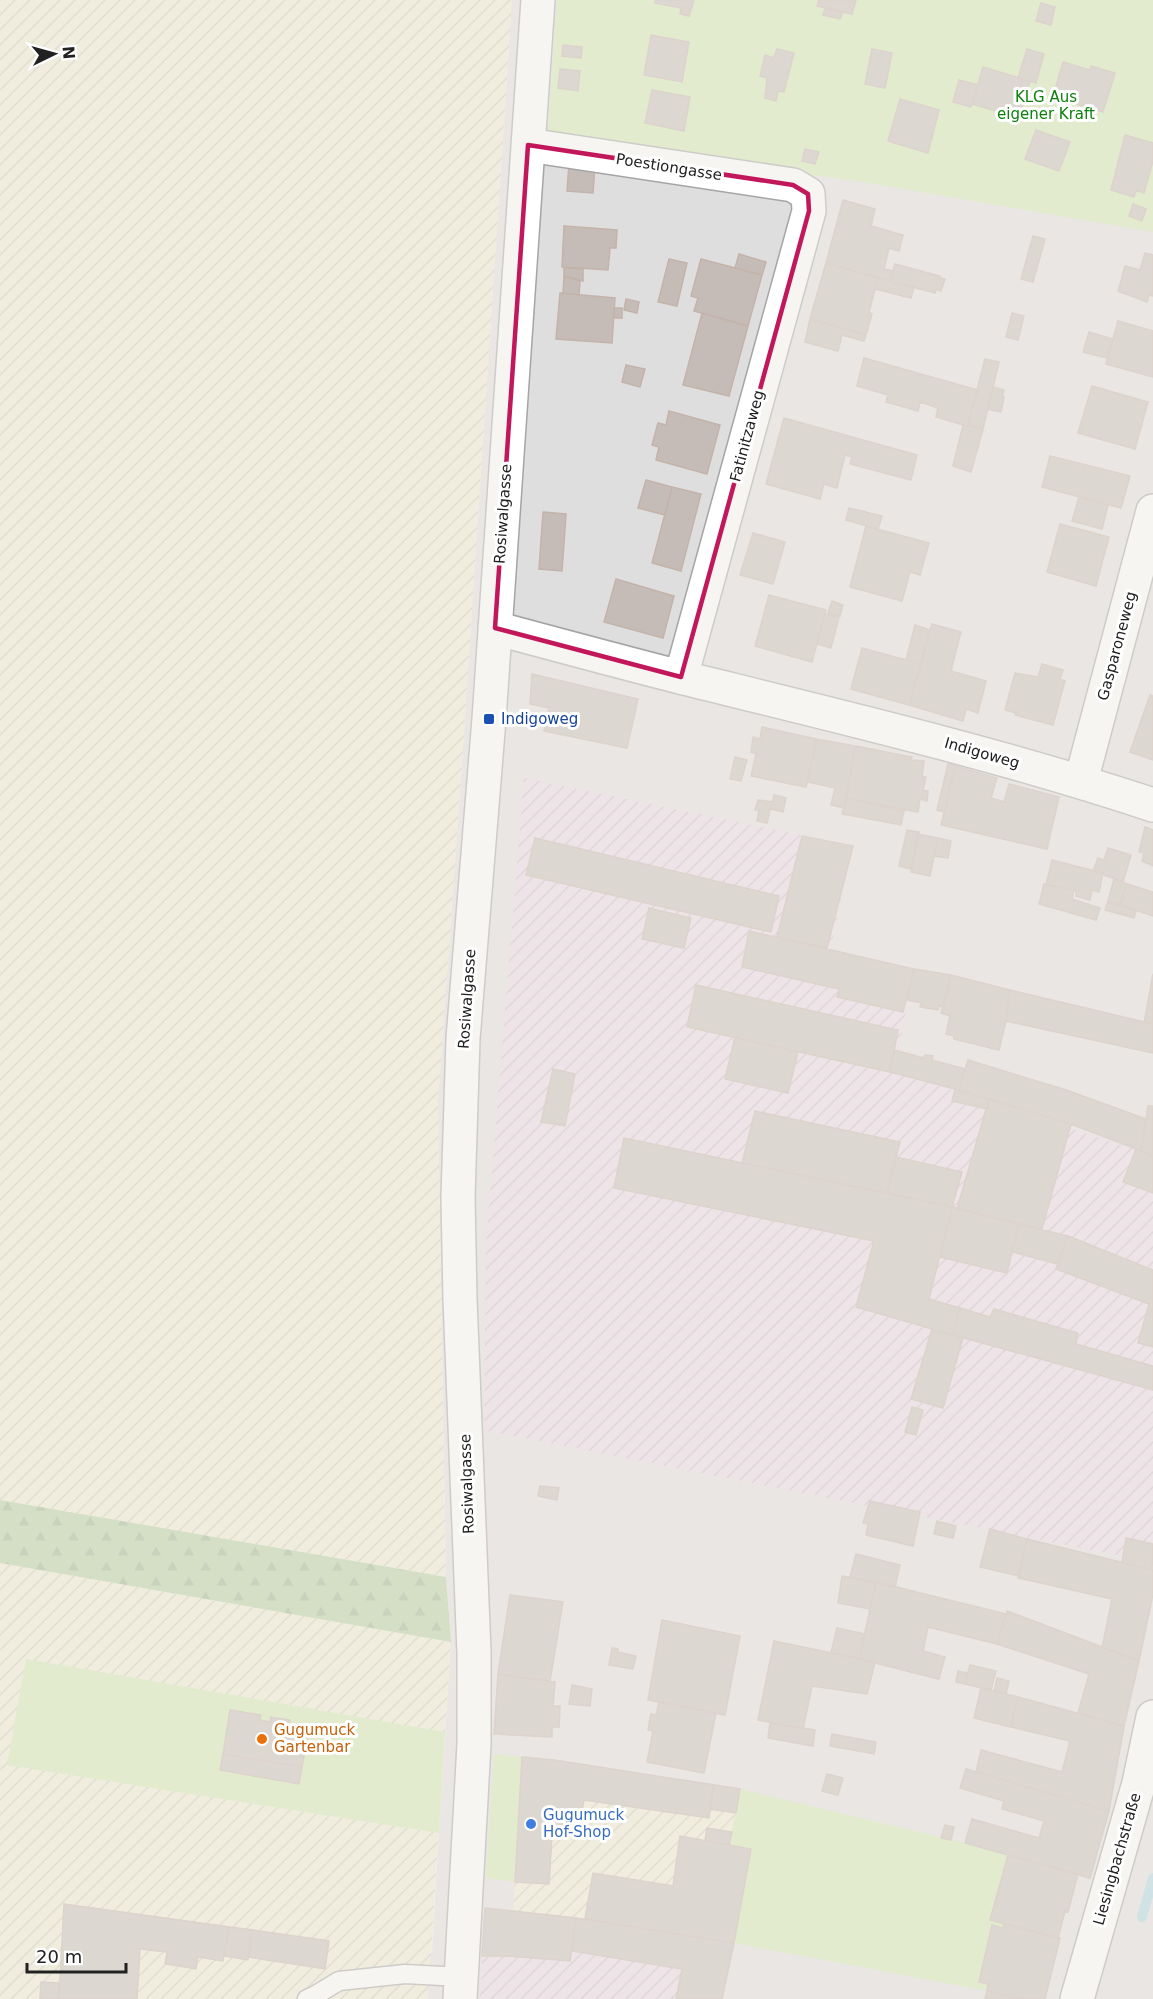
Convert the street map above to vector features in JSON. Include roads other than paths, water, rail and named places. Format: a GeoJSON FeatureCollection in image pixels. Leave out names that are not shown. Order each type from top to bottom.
{"type":"FeatureCollection","features":[{"type":"Feature","properties":{"kind":"street","name":"Rosiwalgasse"},"geometry":{"type":"LineString","coordinates":[[461,1988],[474,1744],[474,1653],[458,1197],[463,1040],[495,628],[538,0]]}},
{"type":"Feature","properties":{"kind":"street","name":"Poestiongasse"},"geometry":{"type":"LineString","coordinates":[[528,145],[793,185],[807,194]]}},
{"type":"Feature","properties":{"kind":"street","name":"Fatinitzaweg"},"geometry":{"type":"LineString","coordinates":[[681,677],[809,211],[807,194]]}},
{"type":"Feature","properties":{"kind":"street","name":"Gasparoneweg"},"geometry":{"type":"LineString","coordinates":[[1081,781],[1153,511]]}},
{"type":"Feature","properties":{"kind":"street","name":"Indigoweg"},"geometry":{"type":"LineString","coordinates":[[495,628],[954,745],[1081,781],[1153,805]]}},
{"type":"Feature","properties":{"kind":"street","name":"Liesingbachstraße"},"geometry":{"type":"LineString","coordinates":[[1077,1999],[1139,1783],[1153,1717]]}},
{"type":"Feature","properties":{"kind":"lane"},"geometry":{"type":"LineString","coordinates":[[307,1999],[339,1981],[405,1974],[461,1988]]}},
{"type":"Feature","properties":{"kind":"waterway"},"geometry":{"type":"LineString","coordinates":[[1142,1917],[1153,1878]]}},
{"type":"Feature","properties":{"kind":"place","name":"Indigoweg"},"geometry":{"type":"Point","coordinates":[489,719]}},
{"type":"Feature","properties":{"kind":"place","name":"Gugumuck Gartenbar"},"geometry":{"type":"Point","coordinates":[262,1739]}},
{"type":"Feature","properties":{"kind":"place","name":"Gugumuck Hof-Shop"},"geometry":{"type":"Point","coordinates":[531,1824]}},
{"type":"Feature","properties":{"kind":"park label","name":"KLG Aus eigener Kraft"},"geometry":{"type":"Point","coordinates":[1046,106]}}]}
